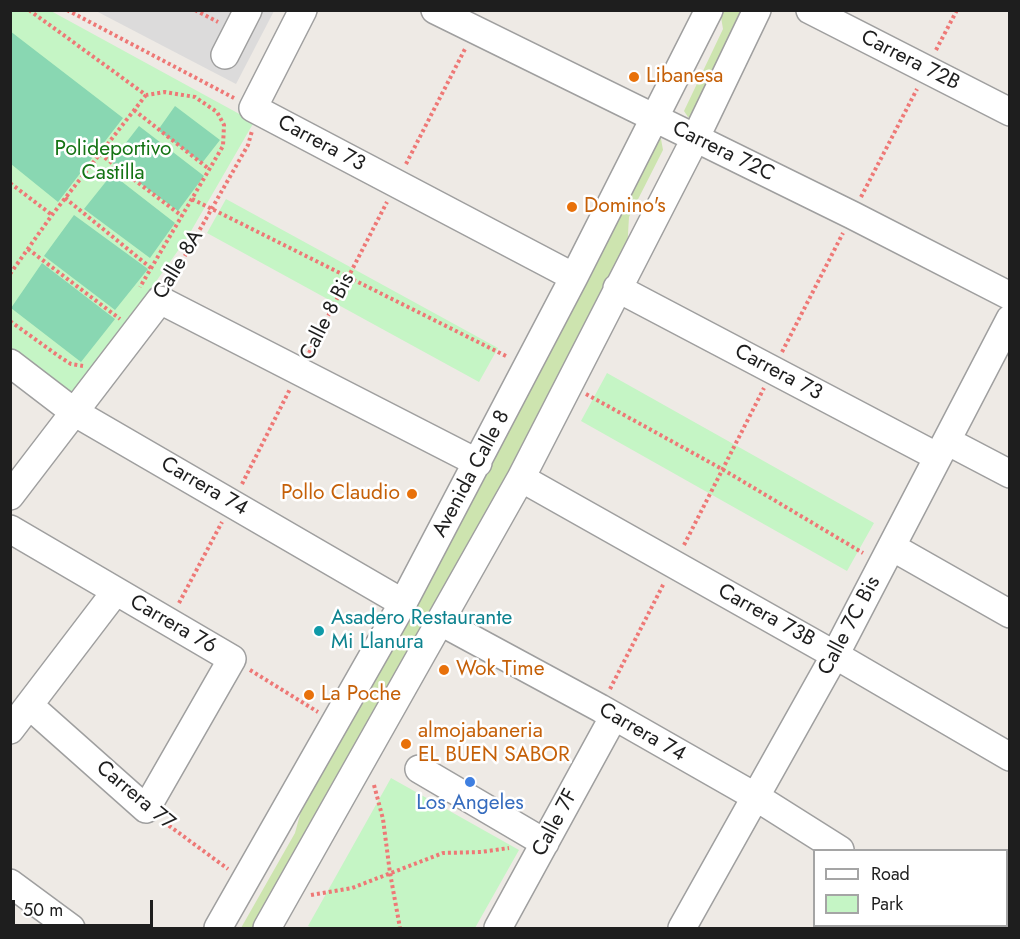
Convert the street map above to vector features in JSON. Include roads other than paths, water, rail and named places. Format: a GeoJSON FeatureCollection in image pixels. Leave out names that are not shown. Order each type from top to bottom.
{"type":"FeatureCollection","features":[{"type":"Feature","properties":{"kind":"street"},"geometry":{"type":"LineString","coordinates":[[225,55],[248,10]]}},
{"type":"Feature","properties":{"kind":"street","name":"Carrera 73"},"geometry":{"type":"LineString","coordinates":[[303,10],[253,108],[574,278]]}},
{"type":"Feature","properties":{"kind":"street","name":"Carrera 72C"},"geometry":{"type":"LineString","coordinates":[[435,10],[852,215],[1010,296]]}},
{"type":"Feature","properties":{"kind":"street","name":"Avenida Calle 8"},"geometry":{"type":"LineString","coordinates":[[218,928],[403,603],[478,463],[656,120],[709,10]]}},
{"type":"Feature","properties":{"kind":"street","name":"Avenida Calle 8"},"geometry":{"type":"LineString","coordinates":[[267,928],[521,478],[695,139],[757,10]]}},
{"type":"Feature","properties":{"kind":"street","name":"Carrera 72B"},"geometry":{"type":"LineString","coordinates":[[810,10],[1010,112]]}},
{"type":"Feature","properties":{"kind":"street","name":"Carrera 73"},"geometry":{"type":"LineString","coordinates":[[617,288],[942,449],[1010,474]]}},
{"type":"Feature","properties":{"kind":"street","name":"Calle 8A"},"geometry":{"type":"LineString","coordinates":[[10,496],[74,412],[149,294],[478,463]]}},
{"type":"Feature","properties":{"kind":"street","name":"Calle 7C Bis"},"geometry":{"type":"LineString","coordinates":[[682,928],[835,655],[942,449],[1003,346],[1010,319]]}},
{"type":"Feature","properties":{"kind":"street","name":"Carrera 74"},"geometry":{"type":"LineString","coordinates":[[10,363],[74,412],[403,603]]}},
{"type":"Feature","properties":{"kind":"street","name":"Carrera 73B"},"geometry":{"type":"LineString","coordinates":[[521,478],[835,655],[1010,757]]}},
{"type":"Feature","properties":{"kind":"street","name":"Carrera 76"},"geometry":{"type":"LineString","coordinates":[[10,529],[231,659],[146,809]]}},
{"type":"Feature","properties":{"kind":"street"},"geometry":{"type":"LineString","coordinates":[[887,556],[1010,614]]}},
{"type":"Feature","properties":{"kind":"street"},"geometry":{"type":"LineString","coordinates":[[10,730],[116,591]]}},
{"type":"Feature","properties":{"kind":"street","name":"Carrera 74"},"geometry":{"type":"LineString","coordinates":[[441,622],[614,716],[756,797],[838,849]]}},
{"type":"Feature","properties":{"kind":"street","name":"Carrera 77"},"geometry":{"type":"LineString","coordinates":[[30,705],[146,809]]}},
{"type":"Feature","properties":{"kind":"street","name":"Calle 7F"},"geometry":{"type":"LineString","coordinates":[[498,928],[614,716]]}},
{"type":"Feature","properties":{"kind":"street"},"geometry":{"type":"LineString","coordinates":[[419,769],[545,843]]}},
{"type":"Feature","properties":{"kind":"street"},"geometry":{"type":"LineString","coordinates":[[10,883],[53,923]]}},
{"type":"Feature","properties":{"kind":"place","name":"Libanesa"},"geometry":{"type":"Point","coordinates":[634,77]}},
{"type":"Feature","properties":{"kind":"place","name":"Domino's"},"geometry":{"type":"Point","coordinates":[572,207]}},
{"type":"Feature","properties":{"kind":"place","name":"Pollo Claudio"},"geometry":{"type":"Point","coordinates":[412,494]}},
{"type":"Feature","properties":{"kind":"place","name":"Asadero Restaurante Mi Llanura"},"geometry":{"type":"Point","coordinates":[319,631]}},
{"type":"Feature","properties":{"kind":"place","name":"Wok Time"},"geometry":{"type":"Point","coordinates":[444,670]}},
{"type":"Feature","properties":{"kind":"place","name":"La Poche"},"geometry":{"type":"Point","coordinates":[309,695]}},
{"type":"Feature","properties":{"kind":"place","name":"almojabaneria EL BUEN SABOR"},"geometry":{"type":"Point","coordinates":[406,744]}},
{"type":"Feature","properties":{"kind":"place","name":"Los Angeles"},"geometry":{"type":"Point","coordinates":[470,782]}},
{"type":"Feature","properties":{"kind":"park label","name":"Polideportivo Castilla"},"geometry":{"type":"Point","coordinates":[113,162]}}]}
